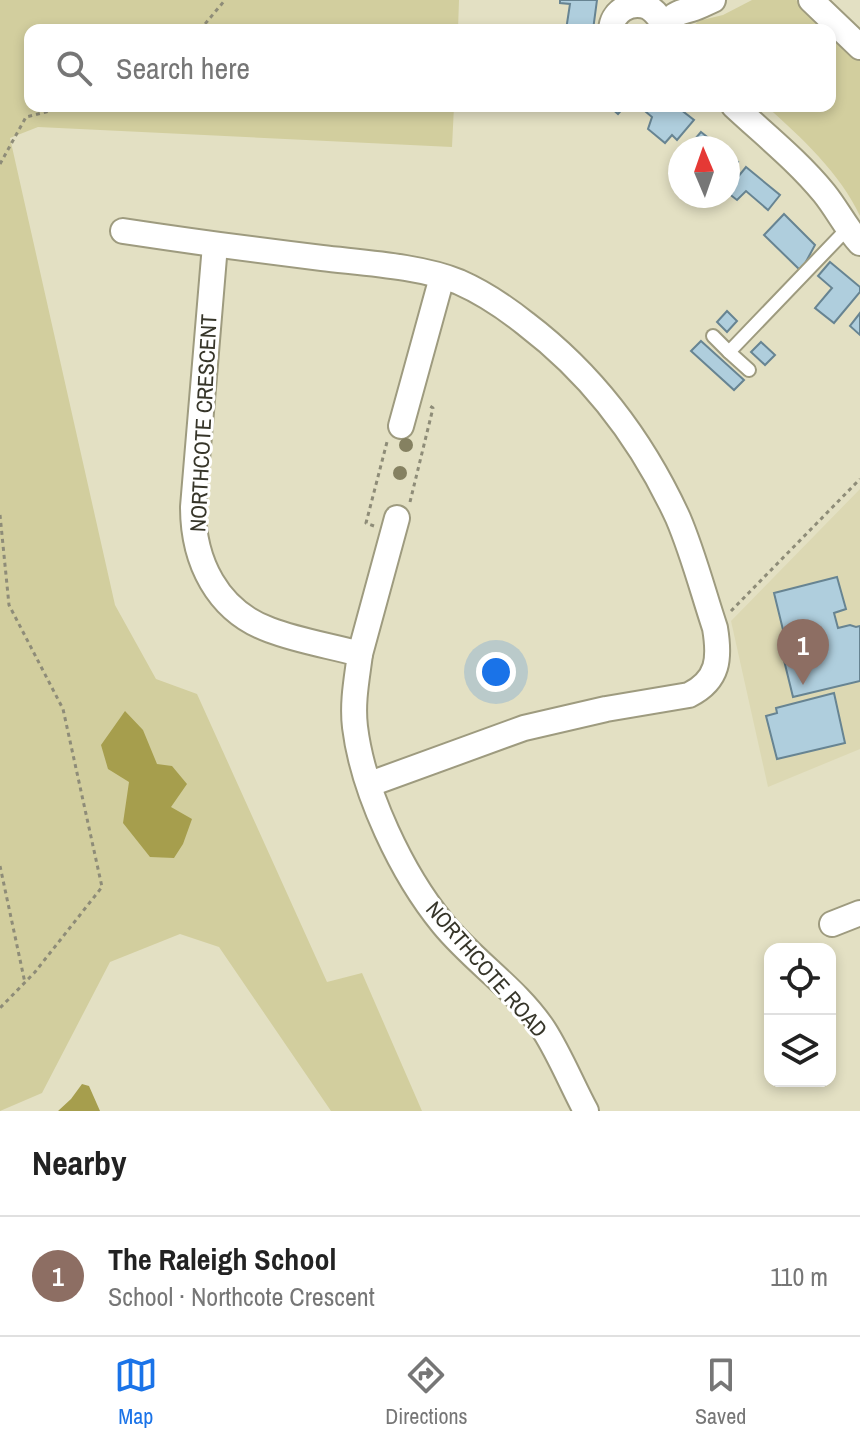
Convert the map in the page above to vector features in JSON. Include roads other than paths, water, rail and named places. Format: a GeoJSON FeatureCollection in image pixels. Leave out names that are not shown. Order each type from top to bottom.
{"type":"FeatureCollection","features":[{"type":"Feature","properties":{"kind":"street"},"geometry":{"type":"LineString","coordinates":[[668,24],[678,12],[713,0]]}},
{"type":"Feature","properties":{"kind":"street"},"geometry":{"type":"LineString","coordinates":[[814,1],[860,47]]}},
{"type":"Feature","properties":{"kind":"street"},"geometry":{"type":"LineString","coordinates":[[611,24],[615,14],[632,4],[651,8],[663,24]]}},
{"type":"Feature","properties":{"kind":"street"},"geometry":{"type":"LineString","coordinates":[[740,112],[823,191],[854,236]]}},
{"type":"Feature","properties":{"kind":"street"},"geometry":{"type":"LineString","coordinates":[[123,231],[406,268],[457,281],[488,296],[514,314],[563,354],[604,397],[622,420],[666,495],[679,520],[715,628],[719,653],[717,663],[706,683],[689,695],[606,709],[524,728],[370,784],[355,725],[355,692],[360,654],[395,525]]}},
{"type":"Feature","properties":{"kind":"street","name":"NORTHCOTE CRESCENT"},"geometry":{"type":"LineString","coordinates":[[215,245],[193,507],[194,537],[202,565],[223,598],[253,622],[270,631],[360,654]]}},
{"type":"Feature","properties":{"kind":"street"},"geometry":{"type":"LineString","coordinates":[[401,426],[442,277]]}},
{"type":"Feature","properties":{"kind":"street","name":"NORTHCOTE ROAD"},"geometry":{"type":"LineString","coordinates":[[370,784],[380,818],[418,888],[443,924],[507,988],[544,1031],[586,1111]]}},
{"type":"Feature","properties":{"kind":"street"},"geometry":{"type":"LineString","coordinates":[[832,924],[860,913]]}},
{"type":"Feature","properties":{"kind":"lane"},"geometry":{"type":"LineString","coordinates":[[729,352],[854,236]]}},
{"type":"Feature","properties":{"kind":"lane"},"geometry":{"type":"LineString","coordinates":[[713,336],[749,370]]}},
{"type":"Feature","properties":{"kind":"place","name":"The Raleigh School"},"geometry":{"type":"Point","coordinates":[803,685]}}]}
